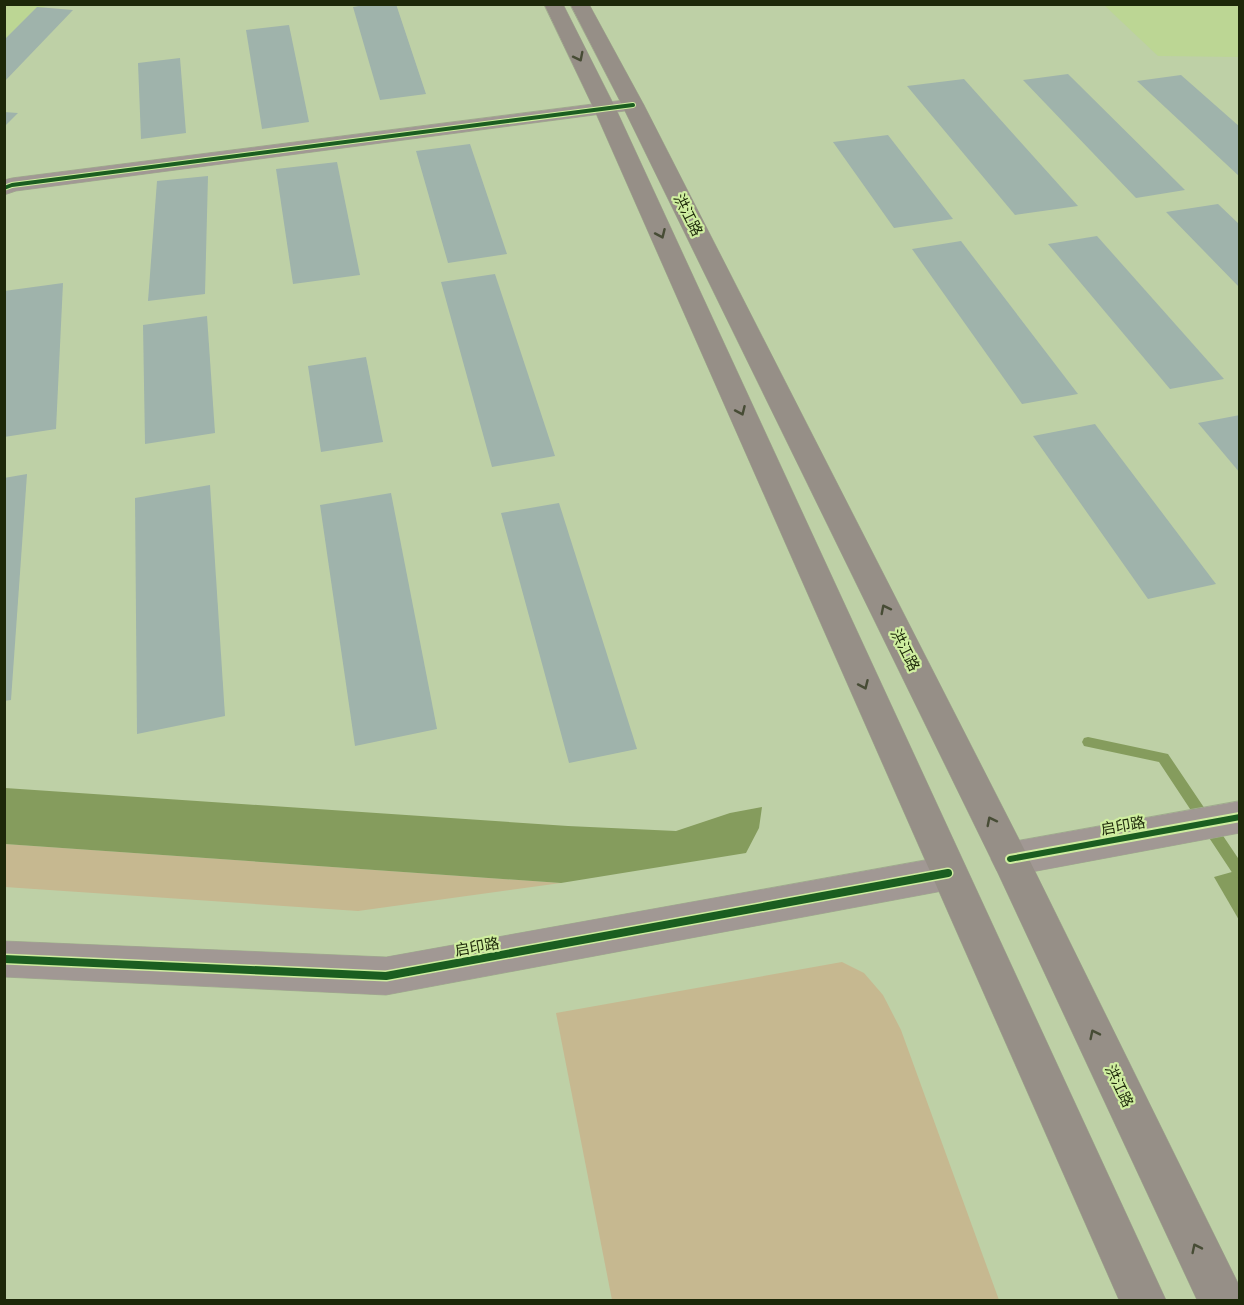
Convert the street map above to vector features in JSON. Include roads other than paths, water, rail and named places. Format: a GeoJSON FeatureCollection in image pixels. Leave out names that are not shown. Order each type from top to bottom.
{"type":"FeatureCollection","features":[{"type":"Feature","properties":{"kind":"main road","name":"洪江路"},"geometry":{"type":"LineString","coordinates":[[552,4],[619,107],[1010,859],[1221,1300]]}},
{"type":"Feature","properties":{"kind":"main road","name":"洪江路"},"geometry":{"type":"LineString","coordinates":[[579,4],[619,107],[948,873],[1143,1300]]}},
{"type":"Feature","properties":{"kind":"street"},"geometry":{"type":"LineString","coordinates":[[4,188],[12,184],[619,107]]}},
{"type":"Feature","properties":{"kind":"street","name":"启印路"},"geometry":{"type":"LineString","coordinates":[[1010,859],[1239,817]]}},
{"type":"Feature","properties":{"kind":"street","name":"启印路"},"geometry":{"type":"LineString","coordinates":[[4,959],[386,976],[948,873]]}},
{"type":"Feature","properties":{"kind":"waterway"},"geometry":{"type":"LineString","coordinates":[[1088,742],[1163,758],[1240,873]]}}]}
